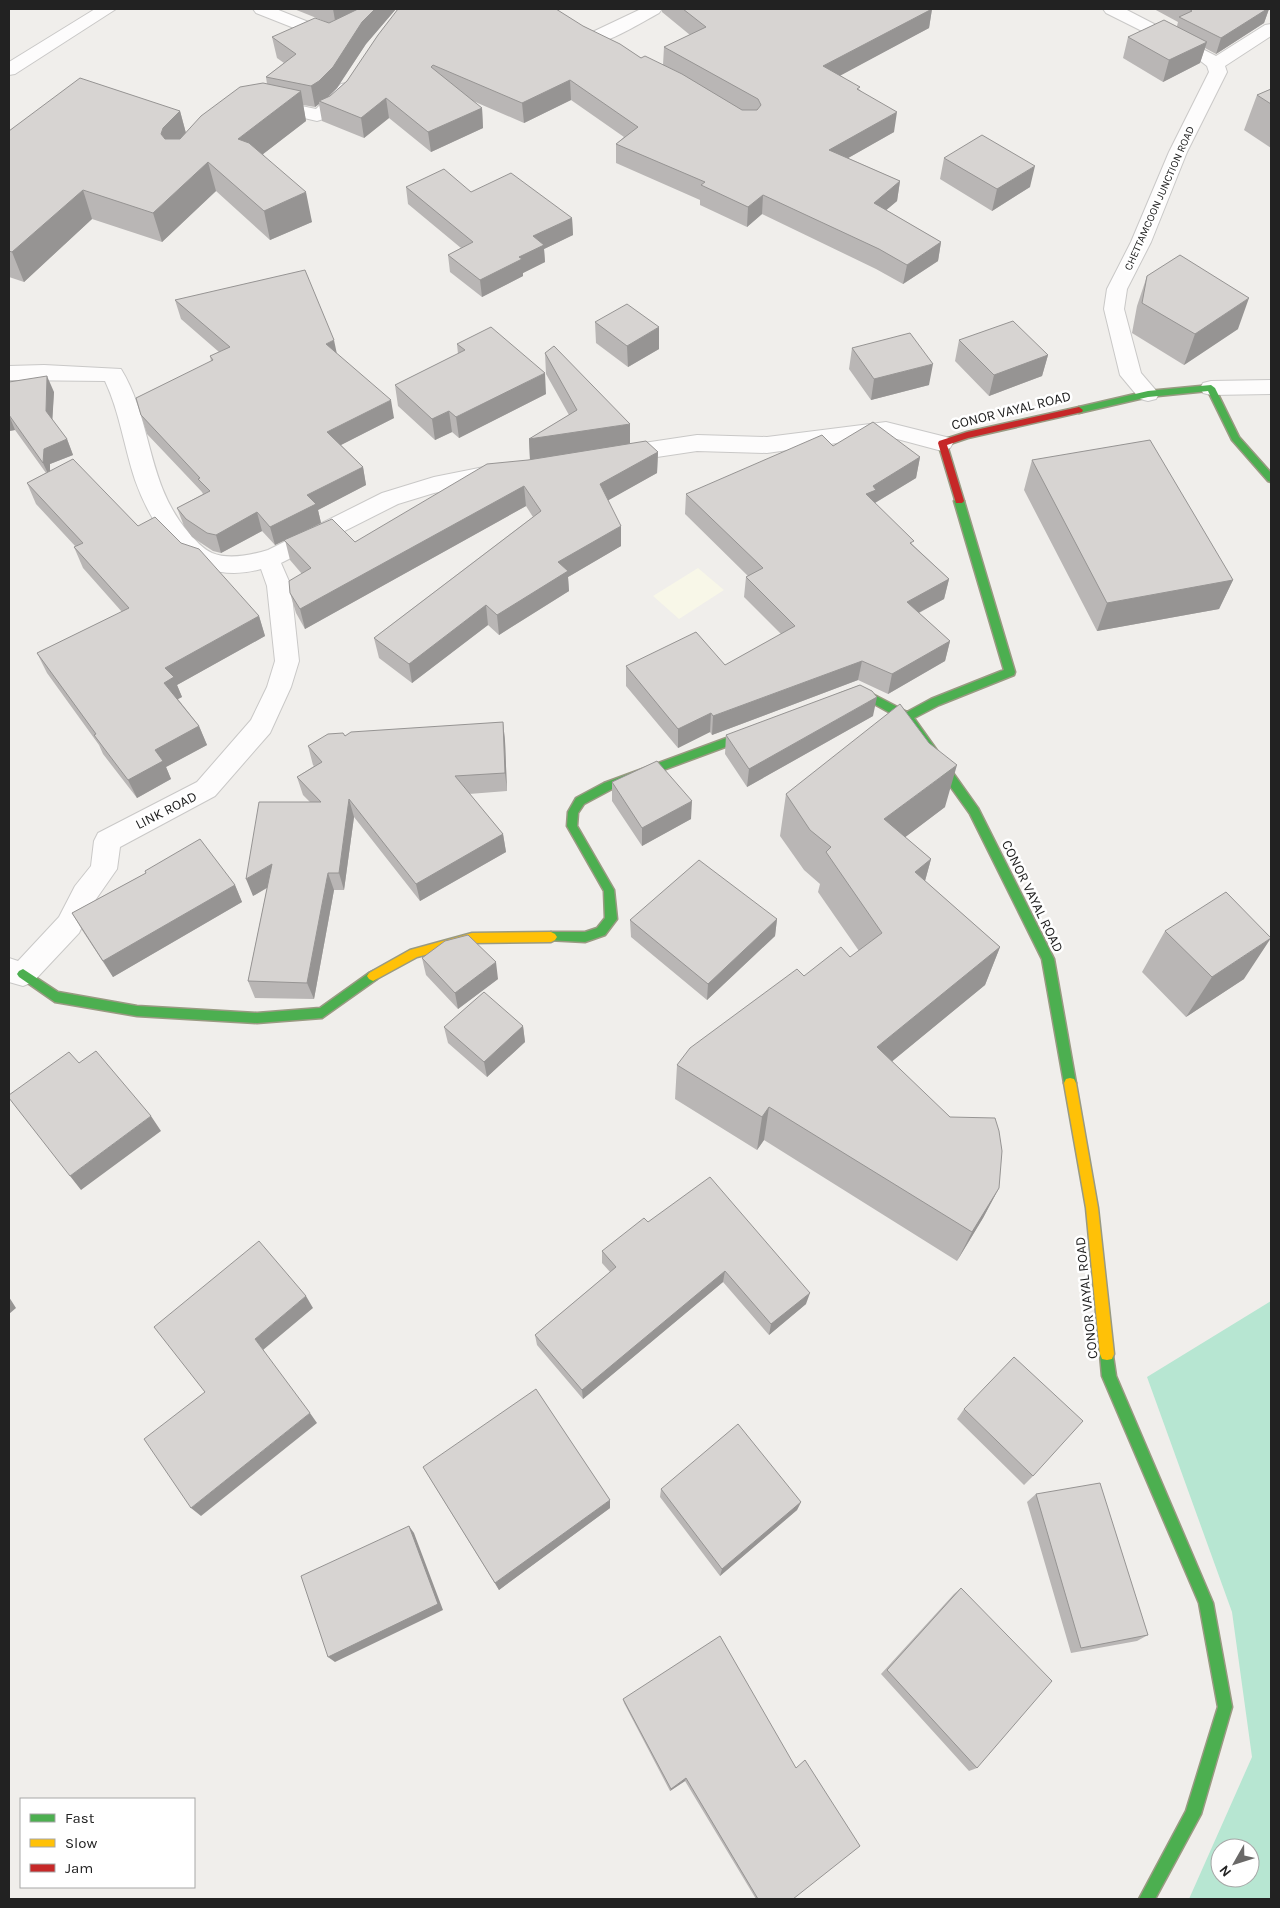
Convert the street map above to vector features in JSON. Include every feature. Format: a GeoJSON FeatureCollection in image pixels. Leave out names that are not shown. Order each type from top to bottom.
{"type":"FeatureCollection","features":[{"type":"Feature","properties":{"kind":"street"},"geometry":{"type":"LineString","coordinates":[[9,70],[106,9]]}},
{"type":"Feature","properties":{"kind":"street"},"geometry":{"type":"LineString","coordinates":[[262,9],[332,38],[384,9]]}},
{"type":"Feature","properties":{"kind":"street"},"geometry":{"type":"LineString","coordinates":[[608,48],[582,35],[622,26],[653,9]]}},
{"type":"Feature","properties":{"kind":"street"},"geometry":{"type":"LineString","coordinates":[[1112,9],[1204,55],[1215,64],[1271,29]]}},
{"type":"Feature","properties":{"kind":"street","name":"CHETTAMCOON JUNCTION ROAD"},"geometry":{"type":"LineString","coordinates":[[1148,394],[1131,375],[1114,309],[1117,289],[1140,242],[1178,152],[1215,81],[1218,72],[1215,64]]}},
{"type":"Feature","properties":{"kind":"street"},"geometry":{"type":"LineString","coordinates":[[250,106],[270,105],[317,114],[326,112],[358,73]]}},
{"type":"Feature","properties":{"kind":"street"},"geometry":{"type":"LineString","coordinates":[[9,373],[113,374],[123,392],[145,475],[161,512],[182,540],[207,561],[231,565],[268,558],[314,540],[378,503],[474,477],[514,471]]}},
{"type":"Feature","properties":{"kind":"street"},"geometry":{"type":"LineString","coordinates":[[1271,387],[1211,388],[1235,438],[1271,479]]}},
{"type":"Feature","properties":{"kind":"street","name":"CONOR VAYAL ROAD"},"geometry":{"type":"LineString","coordinates":[[1147,1899],[1193,1814],[1225,1708],[1206,1603],[1110,1376],[1092,1208],[1048,958],[974,811],[907,717],[935,702],[1010,672],[942,443],[967,435],[1148,394],[1211,388]]}},
{"type":"Feature","properties":{"kind":"street"},"geometry":{"type":"LineString","coordinates":[[594,460],[697,443],[767,445],[886,429],[942,443]]}},
{"type":"Feature","properties":{"kind":"street","name":"LINK ROAD"},"geometry":{"type":"LineString","coordinates":[[16,972],[69,925],[84,894],[104,869],[107,842],[206,790],[262,726],[279,687],[287,661],[279,586],[268,558]]}},
{"type":"Feature","properties":{"kind":"street"},"geometry":{"type":"LineString","coordinates":[[834,700],[859,691],[907,717]]}},
{"type":"Feature","properties":{"kind":"street"},"geometry":{"type":"LineString","coordinates":[[16,972],[55,997],[137,1011],[257,1018],[322,1013],[372,977],[414,953],[472,938],[550,939],[584,937],[601,932],[611,920],[609,890],[572,826],[573,812],[580,801],[608,786],[767,726]]}},
{"type":"Feature","properties":{"kind":"shaded area"},"geometry":{"type":"Polygon","coordinates":[[[698,568],[724,590],[679,619],[653,596],[698,568]]]}},
{"type":"Feature","properties":{"kind":"green space"},"geometry":{"type":"Polygon","coordinates":[[[1271,1301],[1271,1899],[1189,1899],[1210,1852],[1210,1888],[1260,1888],[1260,1838],[1216,1838],[1252,1757],[1232,1612],[1147,1377],[1271,1301]]]}},
{"type":"Feature","properties":{"kind":"building"},"geometry":{"type":"Polygon","coordinates":[[[358,9],[375,9],[362,22],[333,67],[319,81],[311,86],[266,77],[296,54],[272,37],[315,18],[329,23],[358,9]]]}},
{"type":"Feature","properties":{"kind":"building"},"geometry":{"type":"Polygon","coordinates":[[[398,9],[556,9],[583,26],[620,44],[641,58],[645,56],[682,74],[742,110],[757,110],[761,105],[758,99],[664,47],[706,27],[683,9],[932,9],[823,66],[860,87],[857,89],[897,112],[829,150],[900,181],[874,203],[941,242],[907,265],[879,249],[763,195],[748,207],[701,185],[705,182],[616,144],[638,127],[570,80],[522,103],[433,65],[431,67],[482,108],[428,132],[386,98],[361,118],[319,101],[330,96],[347,81],[398,9]]]}},
{"type":"Feature","properties":{"kind":"building"},"geometry":{"type":"Polygon","coordinates":[[[1189,9],[1267,9],[1221,38],[1179,17],[1192,11],[1189,9]]]}},
{"type":"Feature","properties":{"kind":"building"},"geometry":{"type":"Polygon","coordinates":[[[1164,20],[1207,42],[1169,60],[1128,37],[1164,20]]]}},
{"type":"Feature","properties":{"kind":"building"},"geometry":{"type":"Polygon","coordinates":[[[80,78],[180,111],[163,128],[161,134],[165,139],[180,139],[201,116],[240,87],[263,83],[301,91],[238,139],[249,143],[306,192],[264,211],[208,162],[153,213],[83,190],[12,252],[9,251],[9,131],[80,78]]]}},
{"type":"Feature","properties":{"kind":"building"},"geometry":{"type":"Polygon","coordinates":[[[1271,89],[1271,104],[1257,95],[1271,89]]]}},
{"type":"Feature","properties":{"kind":"building"},"geometry":{"type":"Polygon","coordinates":[[[982,135],[1035,166],[997,189],[944,158],[982,135]]]}},
{"type":"Feature","properties":{"kind":"building"},"geometry":{"type":"Polygon","coordinates":[[[444,169],[471,192],[511,173],[572,218],[533,236],[544,245],[519,257],[522,259],[480,280],[448,255],[473,242],[406,187],[444,169]]]}},
{"type":"Feature","properties":{"kind":"building"},"geometry":{"type":"Polygon","coordinates":[[[1180,255],[1249,298],[1195,334],[1142,303],[1147,276],[1180,255]]]}},
{"type":"Feature","properties":{"kind":"building"},"geometry":{"type":"Polygon","coordinates":[[[305,270],[334,340],[326,344],[391,400],[327,432],[363,467],[307,495],[316,504],[270,527],[257,512],[216,535],[207,533],[186,519],[177,508],[210,491],[141,415],[136,398],[213,360],[210,356],[230,347],[175,300],[305,270]]]}},
{"type":"Feature","properties":{"kind":"building"},"geometry":{"type":"Polygon","coordinates":[[[627,304],[659,327],[627,346],[595,322],[627,304]]]}},
{"type":"Feature","properties":{"kind":"building"},"geometry":{"type":"Polygon","coordinates":[[[1013,321],[1048,355],[994,375],[959,340],[1013,321]]]}},
{"type":"Feature","properties":{"kind":"building"},"geometry":{"type":"Polygon","coordinates":[[[491,327],[545,373],[456,417],[449,411],[432,419],[395,385],[465,350],[457,344],[491,327]]]}},
{"type":"Feature","properties":{"kind":"building"},"geometry":{"type":"Polygon","coordinates":[[[910,333],[933,364],[874,379],[852,348],[910,333]]]}},
{"type":"Feature","properties":{"kind":"building"},"geometry":{"type":"Polygon","coordinates":[[[554,346],[630,424],[529,439],[577,410],[545,353],[554,346]]]}},
{"type":"Feature","properties":{"kind":"building"},"geometry":{"type":"Polygon","coordinates":[[[47,376],[46,411],[67,439],[44,449],[43,463],[9,415],[9,382],[47,376]]]}},
{"type":"Feature","properties":{"kind":"building"},"geometry":{"type":"Polygon","coordinates":[[[873,422],[920,457],[873,486],[876,490],[866,494],[914,541],[910,543],[949,579],[907,602],[950,641],[892,674],[862,661],[713,716],[711,713],[678,729],[626,666],[696,632],[725,665],[795,626],[746,577],[763,568],[686,494],[822,435],[833,446],[873,422]]]}},
{"type":"Feature","properties":{"kind":"building"},"geometry":{"type":"Polygon","coordinates":[[[1150,440],[1233,580],[1107,603],[1032,460],[1150,440]]]}},
{"type":"Feature","properties":{"kind":"building"},"geometry":{"type":"Polygon","coordinates":[[[646,441],[658,452],[600,484],[621,526],[558,562],[568,571],[497,615],[486,605],[409,664],[374,638],[541,511],[524,486],[300,609],[290,593],[289,581],[311,568],[284,540],[332,519],[355,542],[487,464],[528,460],[646,441]]]}},
{"type":"Feature","properties":{"kind":"building"},"geometry":{"type":"Polygon","coordinates":[[[73,459],[138,526],[155,517],[181,543],[199,549],[259,616],[165,668],[174,677],[164,683],[199,726],[155,750],[163,761],[128,780],[37,653],[129,608],[74,547],[83,543],[27,483],[73,459]]]}},
{"type":"Feature","properties":{"kind":"building"},"geometry":{"type":"Polygon","coordinates":[[[860,685],[872,691],[877,697],[749,769],[726,735],[860,685]]]}},
{"type":"Feature","properties":{"kind":"building"},"geometry":{"type":"Polygon","coordinates":[[[900,704],[929,743],[957,765],[884,819],[931,859],[915,872],[1000,947],[877,1047],[950,1117],[995,1118],[1002,1151],[999,1188],[972,1232],[769,1107],[762,1117],[677,1065],[690,1048],[797,969],[804,976],[841,947],[850,957],[882,933],[826,852],[831,847],[810,830],[786,794],[900,704]]]}},
{"type":"Feature","properties":{"kind":"building"},"geometry":{"type":"Polygon","coordinates":[[[503,722],[505,773],[455,776],[503,834],[416,884],[349,799],[339,873],[328,873],[307,983],[248,981],[272,864],[246,879],[259,802],[321,802],[297,777],[322,762],[308,746],[328,734],[343,733],[345,736],[351,732],[503,722]]]}},
{"type":"Feature","properties":{"kind":"building"},"geometry":{"type":"Polygon","coordinates":[[[657,761],[692,801],[642,828],[612,782],[657,761]]]}},
{"type":"Feature","properties":{"kind":"building"},"geometry":{"type":"Polygon","coordinates":[[[200,839],[235,885],[103,961],[72,913],[146,873],[145,871],[200,839]]]}},
{"type":"Feature","properties":{"kind":"building"},"geometry":{"type":"Polygon","coordinates":[[[699,860],[777,919],[708,984],[630,920],[699,860]]]}},
{"type":"Feature","properties":{"kind":"building"},"geometry":{"type":"Polygon","coordinates":[[[1226,892],[1271,938],[1212,977],[1165,931],[1226,892]]]}},
{"type":"Feature","properties":{"kind":"building"},"geometry":{"type":"Polygon","coordinates":[[[468,935],[496,962],[455,993],[422,958],[445,941],[468,935]]]}},
{"type":"Feature","properties":{"kind":"building"},"geometry":{"type":"Polygon","coordinates":[[[484,992],[523,1026],[484,1062],[444,1027],[484,992]]]}},
{"type":"Feature","properties":{"kind":"building"},"geometry":{"type":"Polygon","coordinates":[[[96,1051],[151,1116],[70,1176],[9,1098],[9,1095],[69,1052],[79,1063],[96,1051]]]}},
{"type":"Feature","properties":{"kind":"building"},"geometry":{"type":"Polygon","coordinates":[[[710,1177],[810,1293],[771,1324],[725,1271],[582,1390],[535,1335],[616,1267],[602,1251],[644,1218],[648,1222],[710,1177]]]}},
{"type":"Feature","properties":{"kind":"building"},"geometry":{"type":"Polygon","coordinates":[[[259,1241],[306,1296],[255,1339],[310,1413],[191,1508],[144,1439],[205,1392],[154,1327],[259,1241]]]}},
{"type":"Feature","properties":{"kind":"building"},"geometry":{"type":"Polygon","coordinates":[[[1014,1357],[1083,1421],[1033,1476],[964,1409],[1014,1357]]]}},
{"type":"Feature","properties":{"kind":"building"},"geometry":{"type":"Polygon","coordinates":[[[536,1389],[610,1500],[495,1583],[423,1467],[536,1389]]]}},
{"type":"Feature","properties":{"kind":"building"},"geometry":{"type":"Polygon","coordinates":[[[738,1424],[801,1502],[722,1569],[661,1489],[738,1424]]]}},
{"type":"Feature","properties":{"kind":"building"},"geometry":{"type":"Polygon","coordinates":[[[1100,1483],[1148,1635],[1081,1648],[1036,1494],[1100,1483]]]}},
{"type":"Feature","properties":{"kind":"building"},"geometry":{"type":"Polygon","coordinates":[[[409,1526],[438,1604],[328,1657],[301,1576],[409,1526]]]}},
{"type":"Feature","properties":{"kind":"building"},"geometry":{"type":"Polygon","coordinates":[[[961,1588],[1052,1681],[977,1768],[887,1670],[961,1588]]]}},
{"type":"Feature","properties":{"kind":"building"},"geometry":{"type":"Polygon","coordinates":[[[720,1636],[796,1768],[805,1760],[860,1846],[793,1899],[758,1899],[686,1778],[671,1789],[623,1699],[720,1636]]]}},
{"type":"Feature","properties":{"kind":"traffic: fast"},"geometry":{"type":"LineString","coordinates":[[1079,410],[1148,394],[1211,388],[1235,438],[1271,479]]}},
{"type":"Feature","properties":{"kind":"traffic: fast"},"geometry":{"type":"LineString","coordinates":[[959,501],[1010,672],[935,702],[907,717],[974,811],[1048,959],[1070,1083]]}},
{"type":"Feature","properties":{"kind":"traffic: fast"},"geometry":{"type":"LineString","coordinates":[[844,697],[859,691],[907,717]]}},
{"type":"Feature","properties":{"kind":"traffic: fast"},"geometry":{"type":"LineString","coordinates":[[551,937],[585,937],[601,932],[611,919],[609,890],[572,826],[573,812],[580,801],[608,786],[759,730]]}},
{"type":"Feature","properties":{"kind":"traffic: fast"},"geometry":{"type":"LineString","coordinates":[[23,974],[55,997],[137,1011],[257,1018],[322,1013],[373,976]]}},
{"type":"Feature","properties":{"kind":"traffic: fast"},"geometry":{"type":"LineString","coordinates":[[1107,1354],[1109,1376],[1206,1603],[1225,1707],[1193,1814],[1147,1899]]}},
{"type":"Feature","properties":{"kind":"traffic: slow"},"geometry":{"type":"LineString","coordinates":[[373,976],[414,953],[472,938],[551,937]]}},
{"type":"Feature","properties":{"kind":"traffic: slow"},"geometry":{"type":"LineString","coordinates":[[1070,1083],[1092,1208],[1107,1354]]}},
{"type":"Feature","properties":{"kind":"traffic: jam"},"geometry":{"type":"LineString","coordinates":[[959,501],[942,443],[967,435],[1079,410]]}}]}
